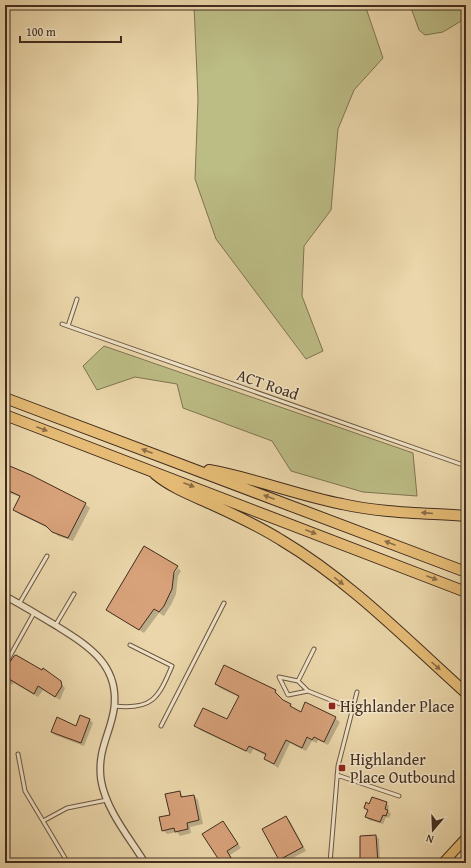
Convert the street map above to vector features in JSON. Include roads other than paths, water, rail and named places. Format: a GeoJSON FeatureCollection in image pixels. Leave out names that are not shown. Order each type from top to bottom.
{"type":"FeatureCollection","features":[{"type":"Feature","properties":{"kind":"highway"},"geometry":{"type":"LineString","coordinates":[[5,398],[186,465],[466,572]]}},
{"type":"Feature","properties":{"kind":"highway"},"geometry":{"type":"LineString","coordinates":[[5,416],[149,469],[466,592]]}},
{"type":"Feature","properties":{"kind":"highway"},"geometry":{"type":"LineString","coordinates":[[186,465],[240,475],[309,497],[343,505],[466,516]]}},
{"type":"Feature","properties":{"kind":"highway"},"geometry":{"type":"LineString","coordinates":[[149,469],[168,485],[246,520],[282,540],[317,564],[351,590],[466,693]]}},
{"type":"Feature","properties":{"kind":"main road"},"geometry":{"type":"LineString","coordinates":[[442,863],[466,838]]}},
{"type":"Feature","properties":{"kind":"main road"},"geometry":{"type":"LineString","coordinates":[[463,863],[466,860]]}},
{"type":"Feature","properties":{"kind":"street"},"geometry":{"type":"LineString","coordinates":[[5,596],[84,643],[101,660],[109,674],[113,685],[114,706],[101,753],[101,780],[107,800],[145,863]]}},
{"type":"Feature","properties":{"kind":"lane"},"geometry":{"type":"LineString","coordinates":[[68,326],[77,299]]}},
{"type":"Feature","properties":{"kind":"lane","name":"ACT Road"},"geometry":{"type":"LineString","coordinates":[[62,324],[466,466]]}},
{"type":"Feature","properties":{"kind":"lane"},"geometry":{"type":"LineString","coordinates":[[19,604],[47,556]]}},
{"type":"Feature","properties":{"kind":"lane"},"geometry":{"type":"LineString","coordinates":[[55,626],[74,594]]}},
{"type":"Feature","properties":{"kind":"lane"},"geometry":{"type":"LineString","coordinates":[[161,726],[224,603]]}},
{"type":"Feature","properties":{"kind":"lane"},"geometry":{"type":"LineString","coordinates":[[5,665],[34,613]]}},
{"type":"Feature","properties":{"kind":"lane"},"geometry":{"type":"LineString","coordinates":[[114,706],[125,707],[147,704],[162,691],[172,666],[130,645]]}},
{"type":"Feature","properties":{"kind":"lane"},"geometry":{"type":"LineString","coordinates":[[298,681],[314,649]]}},
{"type":"Feature","properties":{"kind":"lane"},"geometry":{"type":"LineString","coordinates":[[308,691],[288,695],[279,677],[298,681],[308,691],[353,709]]}},
{"type":"Feature","properties":{"kind":"lane"},"geometry":{"type":"LineString","coordinates":[[330,863],[337,775],[357,692]]}},
{"type":"Feature","properties":{"kind":"lane"},"geometry":{"type":"LineString","coordinates":[[18,754],[25,791],[68,863]]}},
{"type":"Feature","properties":{"kind":"lane"},"geometry":{"type":"LineString","coordinates":[[337,775],[399,796]]}},
{"type":"Feature","properties":{"kind":"lane"},"geometry":{"type":"LineString","coordinates":[[43,821],[67,808],[107,800]]}},
{"type":"Feature","properties":{"kind":"place","name":"Highlander Place"},"geometry":{"type":"Point","coordinates":[332,706]}},
{"type":"Feature","properties":{"kind":"place","name":"Highlander Place Outbound"},"geometry":{"type":"Point","coordinates":[342,768]}}]}
